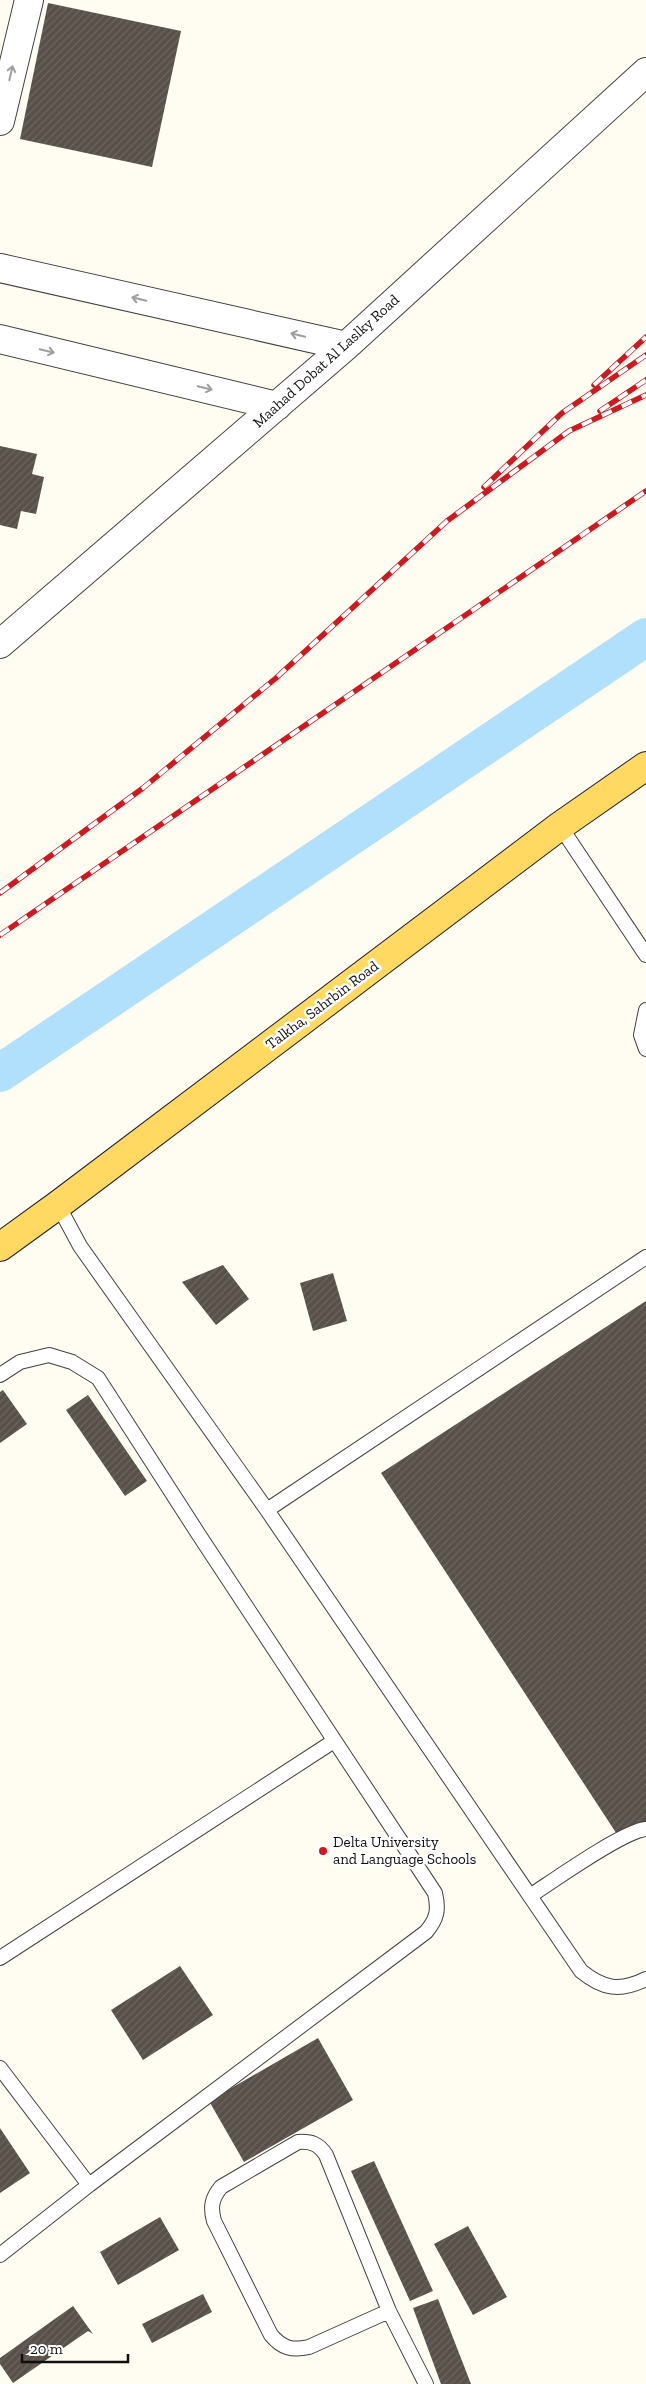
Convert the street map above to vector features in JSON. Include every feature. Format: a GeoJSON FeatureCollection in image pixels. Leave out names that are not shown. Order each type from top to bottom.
{"type":"FeatureCollection","features":[{"type":"Feature","properties":{"kind":"main road","name":"Talkha, Sahrbin Road"},"geometry":{"type":"LineString","coordinates":[[0,1246],[58,1205],[560,826],[646,766]]}},
{"type":"Feature","properties":{"kind":"street"},"geometry":{"type":"LineString","coordinates":[[0,121],[29,0]]}},
{"type":"Feature","properties":{"kind":"street","name":"Maahad Dobat Al Laslky Road"},"geometry":{"type":"LineString","coordinates":[[0,644],[346,346],[646,72]]}},
{"type":"Feature","properties":{"kind":"street"},"geometry":{"type":"LineString","coordinates":[[0,268],[346,346]]}},
{"type":"Feature","properties":{"kind":"street"},"geometry":{"type":"LineString","coordinates":[[0,340],[277,406]]}},
{"type":"Feature","properties":{"kind":"lane"},"geometry":{"type":"LineString","coordinates":[[560,826],[646,955]]}},
{"type":"Feature","properties":{"kind":"lane"},"geometry":{"type":"LineString","coordinates":[[646,1010],[641,1035],[646,1049]]}},
{"type":"Feature","properties":{"kind":"lane"},"geometry":{"type":"LineString","coordinates":[[58,1205],[80,1246],[266,1510],[581,1971],[592,1980],[617,1988],[631,1986],[646,1979]]}},
{"type":"Feature","properties":{"kind":"lane"},"geometry":{"type":"LineString","coordinates":[[266,1510],[646,1257]]}},
{"type":"Feature","properties":{"kind":"lane"},"geometry":{"type":"LineString","coordinates":[[0,1375],[20,1362],[49,1355],[72,1362],[98,1378],[435,1893],[437,1914],[433,1924],[426,1932],[89,2185],[0,2255]]}},
{"type":"Feature","properties":{"kind":"lane"},"geometry":{"type":"LineString","coordinates":[[0,1958],[334,1741]]}},
{"type":"Feature","properties":{"kind":"lane"},"geometry":{"type":"LineString","coordinates":[[530,1896],[619,1839],[646,1829]]}},
{"type":"Feature","properties":{"kind":"lane"},"geometry":{"type":"LineString","coordinates":[[0,2068],[89,2185]]}},
{"type":"Feature","properties":{"kind":"lane"},"geometry":{"type":"LineString","coordinates":[[389,2310],[309,2347],[293,2349],[278,2343],[271,2335],[214,2220],[211,2212],[215,2194],[221,2187],[298,2142],[306,2141],[322,2148],[389,2310],[426,2384]]}},
{"type":"Feature","properties":{"kind":"building"},"geometry":{"type":"Polygon","coordinates":[[[48,3],[181,31],[152,167],[20,139],[48,3]]]}},
{"type":"Feature","properties":{"kind":"building"},"geometry":{"type":"Polygon","coordinates":[[[0,446],[37,454],[32,474],[44,477],[36,514],[21,511],[17,529],[0,525],[0,446]]]}},
{"type":"Feature","properties":{"kind":"building"},"geometry":{"type":"Polygon","coordinates":[[[223,1265],[249,1299],[216,1325],[182,1282],[223,1265]]]}},
{"type":"Feature","properties":{"kind":"building"},"geometry":{"type":"Polygon","coordinates":[[[333,1273],[347,1321],[313,1331],[300,1283],[333,1273]]]}},
{"type":"Feature","properties":{"kind":"building"},"geometry":{"type":"Polygon","coordinates":[[[646,1301],[646,1826],[622,1842],[381,1473],[646,1301]]]}},
{"type":"Feature","properties":{"kind":"building"},"geometry":{"type":"Polygon","coordinates":[[[3,1390],[27,1424],[0,1443],[0,1392],[3,1390]]]}},
{"type":"Feature","properties":{"kind":"building"},"geometry":{"type":"Polygon","coordinates":[[[88,1395],[147,1481],[125,1496],[66,1410],[88,1395]]]}},
{"type":"Feature","properties":{"kind":"building"},"geometry":{"type":"Polygon","coordinates":[[[180,1966],[213,2015],[143,2060],[111,2010],[180,1966]]]}},
{"type":"Feature","properties":{"kind":"building"},"geometry":{"type":"Polygon","coordinates":[[[318,2038],[353,2100],[244,2162],[209,2101],[318,2038]]]}},
{"type":"Feature","properties":{"kind":"building"},"geometry":{"type":"Polygon","coordinates":[[[0,2128],[30,2173],[0,2193],[0,2128]]]}},
{"type":"Feature","properties":{"kind":"building"},"geometry":{"type":"Polygon","coordinates":[[[374,2161],[433,2291],[410,2301],[351,2171],[374,2161]]]}},
{"type":"Feature","properties":{"kind":"building"},"geometry":{"type":"Polygon","coordinates":[[[160,2217],[179,2250],[118,2285],[100,2252],[160,2217]]]}},
{"type":"Feature","properties":{"kind":"building"},"geometry":{"type":"Polygon","coordinates":[[[468,2226],[507,2297],[473,2315],[434,2244],[468,2226]]]}},
{"type":"Feature","properties":{"kind":"building"},"geometry":{"type":"Polygon","coordinates":[[[203,2294],[212,2312],[152,2343],[142,2324],[203,2294]]]}},
{"type":"Feature","properties":{"kind":"building"},"geometry":{"type":"Polygon","coordinates":[[[438,2299],[471,2384],[441,2384],[413,2308],[438,2299]]]}},
{"type":"Feature","properties":{"kind":"building"},"geometry":{"type":"Polygon","coordinates":[[[73,2306],[93,2334],[88,2331],[13,2383],[0,2364],[0,2358],[73,2306]]]}},
{"type":"Feature","properties":{"kind":"waterway"},"geometry":{"type":"LineString","coordinates":[[0,1073],[646,637]]}},
{"type":"Feature","properties":{"kind":"railway"},"geometry":{"type":"LineString","coordinates":[[594,385],[646,337]]}},
{"type":"Feature","properties":{"kind":"railway"},"geometry":{"type":"LineString","coordinates":[[484,487],[562,413],[646,355]]}},
{"type":"Feature","properties":{"kind":"railway"},"geometry":{"type":"LineString","coordinates":[[600,411],[646,380]]}},
{"type":"Feature","properties":{"kind":"railway"},"geometry":{"type":"LineString","coordinates":[[0,893],[143,788],[276,678],[447,521],[569,431],[646,395]]}},
{"type":"Feature","properties":{"kind":"railway"},"geometry":{"type":"LineString","coordinates":[[0,935],[646,491]]}},
{"type":"Feature","properties":{"kind":"place","name":"Delta University and Language Schools"},"geometry":{"type":"Point","coordinates":[323,1851]}}]}
